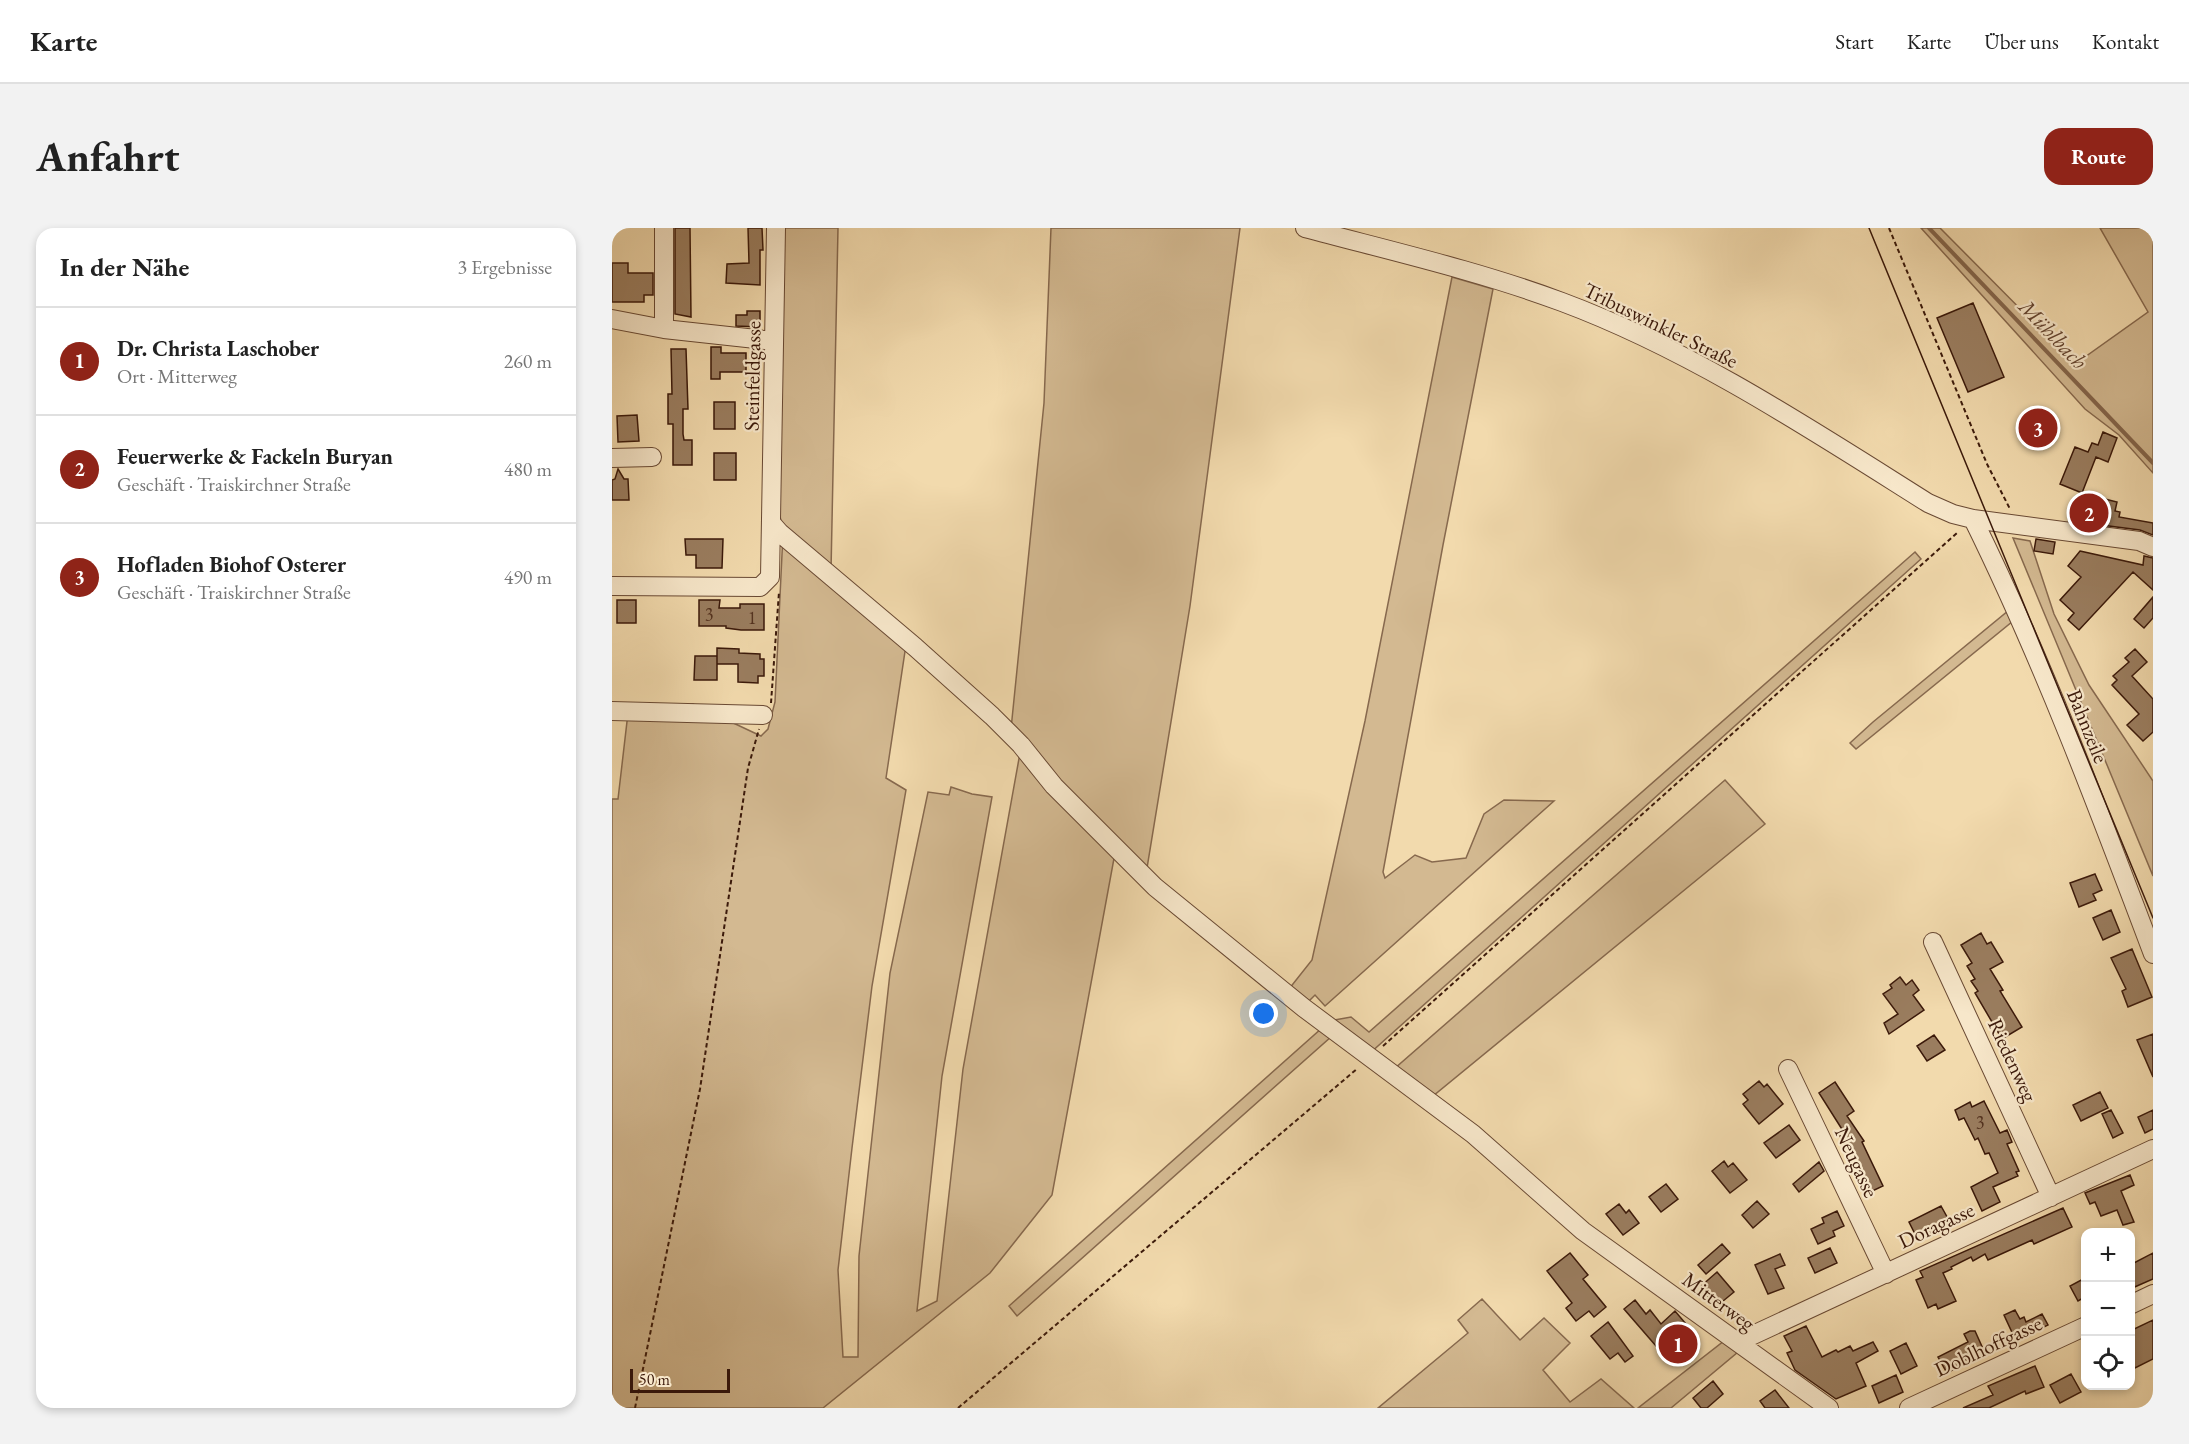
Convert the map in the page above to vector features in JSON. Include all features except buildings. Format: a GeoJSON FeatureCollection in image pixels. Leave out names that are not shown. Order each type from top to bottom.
{"type":"FeatureCollection","features":[{"type":"Feature","properties":{"kind":"street"},"geometry":{"type":"LineString","coordinates":[[664,228],[664,329]]}},
{"type":"Feature","properties":{"kind":"street","name":"Steinfeldgasse"},"geometry":{"type":"LineString","coordinates":[[612,586],[760,587],[770,577],[773,525],[776,228]]}},
{"type":"Feature","properties":{"kind":"street","name":"Tribuswinkler Straße"},"geometry":{"type":"LineString","coordinates":[[1305,228],[1448,266],[1562,302],[1649,340],[1784,412],[1928,503],[1953,514],[1973,519],[2139,541],[2153,547]]}},
{"type":"Feature","properties":{"kind":"street"},"geometry":{"type":"LineString","coordinates":[[612,319],[664,329],[774,341]]}},
{"type":"Feature","properties":{"kind":"street"},"geometry":{"type":"LineString","coordinates":[[612,458],[652,457]]}},
{"type":"Feature","properties":{"kind":"street","name":"Bahnzeile"},"geometry":{"type":"LineString","coordinates":[[1973,519],[2015,610],[2111,841],[2153,954]]}},
{"type":"Feature","properties":{"kind":"street","name":"Mitterweg"},"geometry":{"type":"LineString","coordinates":[[773,525],[992,716],[1021,745],[1054,786],[1155,887],[1304,1008],[1473,1134],[1583,1231],[1829,1408]]}},
{"type":"Feature","properties":{"kind":"street"},"geometry":{"type":"LineString","coordinates":[[612,711],[763,715]]}},
{"type":"Feature","properties":{"kind":"street","name":"Riedenweg"},"geometry":{"type":"LineString","coordinates":[[1934,942],[2051,1197]]}},
{"type":"Feature","properties":{"kind":"street","name":"Neugasse"},"geometry":{"type":"LineString","coordinates":[[1788,1069],[1886,1274]]}},
{"type":"Feature","properties":{"kind":"street","name":"Doragasse"},"geometry":{"type":"LineString","coordinates":[[1738,1342],[2153,1149]]}},
{"type":"Feature","properties":{"kind":"street"},"geometry":{"type":"LineString","coordinates":[[2135,1303],[2153,1294]]}},
{"type":"Feature","properties":{"kind":"street","name":"Doblhoffgasse"},"geometry":{"type":"LineString","coordinates":[[1909,1408],[2081,1328]]}},
{"type":"Feature","properties":{"kind":"path"},"geometry":{"type":"LineString","coordinates":[[1890,228],[1987,464],[2019,524]]}},
{"type":"Feature","properties":{"kind":"path"},"geometry":{"type":"LineString","coordinates":[[958,1408],[1369,1058],[1973,519]]}},
{"type":"Feature","properties":{"kind":"path"},"geometry":{"type":"LineString","coordinates":[[635,1408],[700,1089],[748,768],[763,715],[772,702],[779,589]]}},
{"type":"Feature","properties":{"kind":"shaded area"},"geometry":{"type":"Polygon","coordinates":[[[782,228],[838,228],[831,571],[907,638],[886,778],[906,790],[872,986],[838,1270],[843,1357],[858,1357],[859,1256],[890,973],[928,792],[949,795],[951,787],[972,794],[992,797],[942,1076],[917,1311],[937,1301],[963,1069],[1020,753],[1115,853],[1052,1195],[990,1273],[823,1408],[612,1408],[612,799],[618,799],[628,713],[693,704],[761,736],[768,729],[775,702],[783,533],[778,504],[782,228]]]}},
{"type":"Feature","properties":{"kind":"shaded area"},"geometry":{"type":"Polygon","coordinates":[[[1051,228],[1240,228],[1190,606],[1146,874],[1011,729],[1044,403],[1051,228]]]}},
{"type":"Feature","properties":{"kind":"shaded area"},"geometry":{"type":"Polygon","coordinates":[[[1921,228],[1940,228],[2075,364],[2148,312],[2100,228],[2153,228],[2153,473],[2119,435],[2085,409],[1921,228]]]}},
{"type":"Feature","properties":{"kind":"shaded area"},"geometry":{"type":"Polygon","coordinates":[[[1452,277],[1493,289],[1383,872],[1385,878],[1415,855],[1432,862],[1466,858],[1484,814],[1504,800],[1554,801],[1325,1006],[1315,995],[1305,1005],[1289,989],[1312,960],[1365,721],[1452,277]]]}},
{"type":"Feature","properties":{"kind":"shaded area"},"geometry":{"type":"Polygon","coordinates":[[[2013,538],[2030,541],[2054,614],[2089,685],[2153,781],[2153,876],[2013,538]]]}},
{"type":"Feature","properties":{"kind":"shaded area"},"geometry":{"type":"Polygon","coordinates":[[[1915,552],[1921,559],[1369,1054],[1329,1021],[1351,1017],[1369,1032],[1915,552]]]}},
{"type":"Feature","properties":{"kind":"shaded area"},"geometry":{"type":"Polygon","coordinates":[[[2008,611],[2013,621],[1856,749],[1850,743],[1873,722],[2008,611]]]}},
{"type":"Feature","properties":{"kind":"shaded area"},"geometry":{"type":"Polygon","coordinates":[[[1725,780],[1765,824],[1422,1105],[1386,1076],[1725,780]]]}},
{"type":"Feature","properties":{"kind":"shaded area"},"geometry":{"type":"Polygon","coordinates":[[[1322,1028],[1332,1036],[1017,1316],[1009,1306],[1322,1028]]]}},
{"type":"Feature","properties":{"kind":"shaded area"},"geometry":{"type":"Polygon","coordinates":[[[1482,1299],[1520,1340],[1544,1318],[1570,1343],[1543,1370],[1570,1402],[1601,1379],[1634,1408],[1378,1408],[1468,1333],[1458,1320],[1482,1299]]]}},
{"type":"Feature","properties":{"kind":"shaded area"},"geometry":{"type":"Polygon","coordinates":[[[1724,1341],[1738,1352],[1671,1408],[1638,1408],[1724,1341]]]}},
{"type":"Feature","properties":{"kind":"waterway","name":"Mühlbach"},"geometry":{"type":"LineString","coordinates":[[1929,228],[2153,463]]}},
{"type":"Feature","properties":{"kind":"tram line"},"geometry":{"type":"LineString","coordinates":[[1869,228],[2153,918]]}},
{"type":"Feature","properties":{"kind":"place","name":"Hofladen Biohof Osterer"},"geometry":{"type":"Point","coordinates":[2038,428]}},
{"type":"Feature","properties":{"kind":"place","name":"Feuerwerke & Fackeln Buryan"},"geometry":{"type":"Point","coordinates":[2089,513]}},
{"type":"Feature","properties":{"kind":"place","name":"Dr. Christa Laschober"},"geometry":{"type":"Point","coordinates":[1678,1344]}}]}
